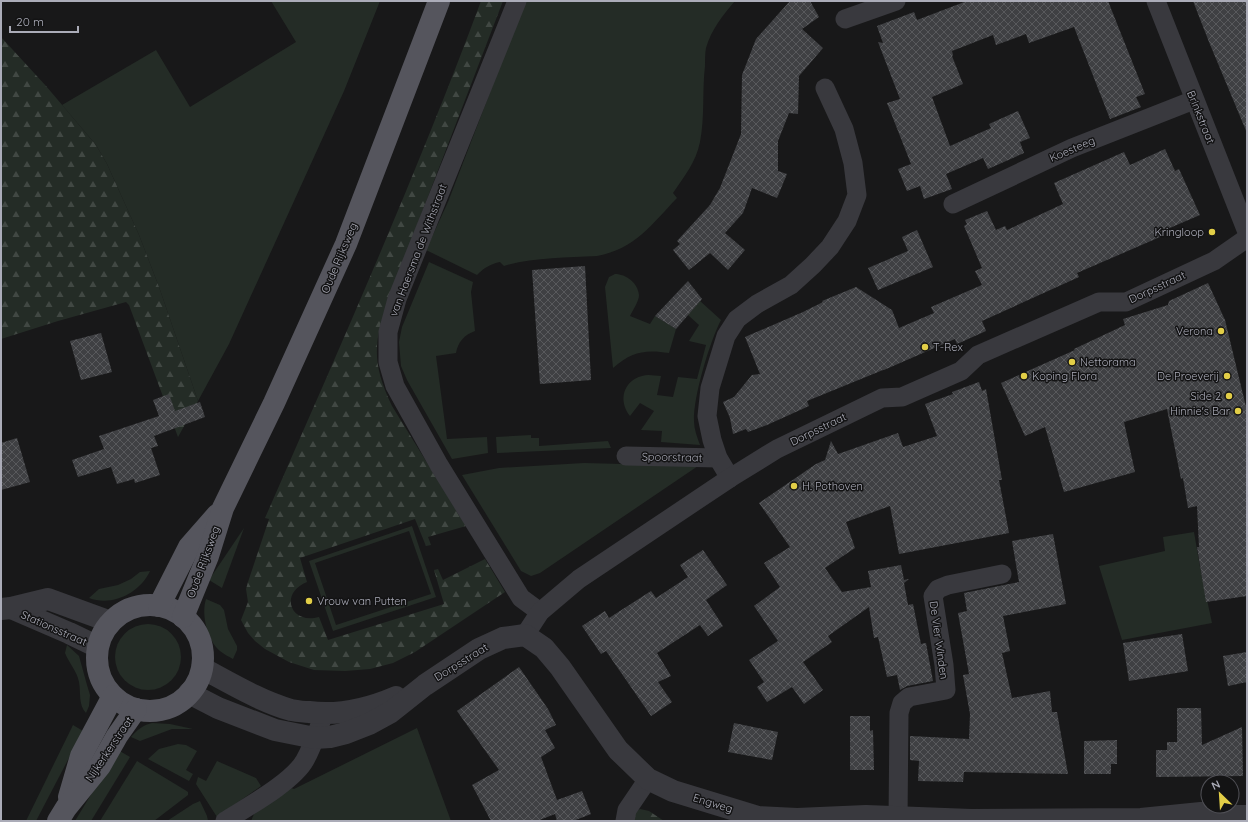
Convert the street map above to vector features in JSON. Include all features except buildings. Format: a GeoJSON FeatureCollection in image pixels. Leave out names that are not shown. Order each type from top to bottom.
{"type":"FeatureCollection","features":[{"type":"Feature","properties":{"kind":"main road","name":"Oude Rijksweg"},"geometry":{"type":"LineString","coordinates":[[183,617],[208,556],[223,508],[274,403],[346,244],[439,1]]}},
{"type":"Feature","properties":{"kind":"main road","name":"Oude Rijksweg"},"geometry":{"type":"LineString","coordinates":[[159,606],[189,547],[223,508]]}},
{"type":"Feature","properties":{"kind":"main road"},"geometry":{"type":"LineString","coordinates":[[146,605],[159,606],[172,610],[183,617],[195,630],[201,645],[203,657],[202,668],[197,682],[189,693],[179,702],[166,708],[146,711],[124,704],[113,696],[104,686],[99,674],[97,661],[98,647],[103,634],[111,622],[121,613],[146,605]]}},
{"type":"Feature","properties":{"kind":"main road","name":"Nijkerkerstraat"},"geometry":{"type":"LineString","coordinates":[[62,815],[81,756],[113,696]]}},
{"type":"Feature","properties":{"kind":"main road","name":"Nijkerkerstraat"},"geometry":{"type":"LineString","coordinates":[[62,815],[100,766],[117,736],[136,709]]}},
{"type":"Feature","properties":{"kind":"street","name":"van Haersma de Withstraat"},"geometry":{"type":"LineString","coordinates":[[517,1],[397,299],[388,332],[388,362],[395,386],[440,465],[521,598],[540,612]]}},
{"type":"Feature","properties":{"kind":"street"},"geometry":{"type":"LineString","coordinates":[[845,19],[896,1]]}},
{"type":"Feature","properties":{"kind":"street","name":"Brinkstraat"},"geometry":{"type":"LineString","coordinates":[[1156,1],[1247,232]]}},
{"type":"Feature","properties":{"kind":"street"},"geometry":{"type":"LineString","coordinates":[[730,478],[718,458],[712,440],[707,416],[710,388],[726,336],[737,320],[757,304],[791,285],[830,247],[847,222],[857,195],[853,163],[844,129],[825,88]]}},
{"type":"Feature","properties":{"kind":"street","name":"Koesteeg"},"geometry":{"type":"LineString","coordinates":[[953,204],[1072,148],[1194,100]]}},
{"type":"Feature","properties":{"kind":"street","name":"Dorpsstraat"},"geometry":{"type":"LineString","coordinates":[[189,693],[218,708],[275,730],[315,738],[330,737],[346,733],[369,724],[391,712],[425,684],[479,649],[503,638],[525,635],[540,612],[579,579],[730,478],[777,449],[882,398],[902,397],[961,371],[978,355],[1099,302],[1126,302],[1214,261],[1247,238]]}},
{"type":"Feature","properties":{"kind":"street","name":"Spoorstraat"},"geometry":{"type":"LineString","coordinates":[[626,456],[718,458]]}},
{"type":"Feature","properties":{"kind":"street","name":"De Vier Winden"},"geometry":{"type":"LineString","coordinates":[[906,819],[899,713],[902,703],[909,697],[946,690],[944,665],[933,596],[938,589],[948,585],[1002,574]]}},
{"type":"Feature","properties":{"kind":"street","name":"Stationsstraat"},"geometry":{"type":"LineString","coordinates":[[6,609],[48,599],[111,622]]}},
{"type":"Feature","properties":{"kind":"street","name":"Stationsstraat"},"geometry":{"type":"LineString","coordinates":[[6,609],[69,633],[98,647]]}},
{"type":"Feature","properties":{"kind":"street","name":"Engweg"},"geometry":{"type":"LineString","coordinates":[[525,635],[544,648],[560,667],[618,750],[648,779],[673,791],[757,819],[797,819],[849,816],[971,820],[1146,820],[1201,813],[1247,816]]}},
{"type":"Feature","properties":{"kind":"street","name":"Dorpsstraat"},"geometry":{"type":"LineString","coordinates":[[202,668],[260,698],[292,710],[324,714],[343,713],[382,703],[425,684]]}},
{"type":"Feature","properties":{"kind":"street"},"geometry":{"type":"LineString","coordinates":[[225,821],[280,785],[299,769],[306,759],[324,714]]}},
{"type":"Feature","properties":{"kind":"street"},"geometry":{"type":"LineString","coordinates":[[625,821],[627,810],[648,779]]}},
{"type":"Feature","properties":{"kind":"street","name":"Engweg"},"geometry":{"type":"LineString","coordinates":[[673,791],[709,816],[721,821]]}},
{"type":"Feature","properties":{"kind":"green space"},"geometry":{"type":"Polygon","coordinates":[[[271,1],[380,1],[344,91],[229,344],[198,401],[159,287],[139,235],[107,164],[96,145],[62,105],[156,50],[190,107],[296,42],[271,1]]]}},
{"type":"Feature","properties":{"kind":"green space"},"geometry":{"type":"Polygon","coordinates":[[[481,1],[503,1],[385,309],[378,337],[377,350],[380,375],[392,406],[466,526],[428,537],[431,545],[426,546],[415,519],[300,558],[307,582],[298,587],[293,593],[291,600],[292,607],[295,612],[301,616],[309,618],[319,617],[328,640],[444,604],[434,570],[438,569],[443,580],[485,559],[505,592],[415,652],[393,663],[370,669],[345,671],[314,670],[289,662],[265,649],[248,633],[241,620],[248,602],[246,589],[269,519],[265,518],[404,196],[481,1]]]}},
{"type":"Feature","properties":{"kind":"green space"},"geometry":{"type":"Polygon","coordinates":[[[525,1],[735,1],[714,29],[706,48],[702,123],[700,142],[696,156],[673,193],[677,198],[651,226],[622,248],[610,253],[597,256],[538,259],[504,266],[500,262],[487,267],[477,275],[426,250],[448,202],[525,1]]]}},
{"type":"Feature","properties":{"kind":"green space"},"geometry":{"type":"Polygon","coordinates":[[[1,37],[46,86],[96,145],[107,164],[139,235],[159,287],[198,401],[178,437],[129,305],[126,302],[1,339],[1,37]]]}},
{"type":"Feature","properties":{"kind":"green space"},"geometry":{"type":"Polygon","coordinates":[[[429,262],[473,282],[471,292],[475,331],[462,339],[458,345],[456,353],[436,356],[447,439],[487,437],[488,453],[452,459],[407,380],[401,366],[399,342],[402,327],[429,262]]]}},
{"type":"Feature","properties":{"kind":"green space"},"geometry":{"type":"Polygon","coordinates":[[[615,274],[627,277],[634,283],[638,291],[638,300],[630,316],[650,324],[655,316],[676,329],[669,353],[653,351],[639,353],[626,358],[613,368],[605,287],[609,277],[615,274]]]}},
{"type":"Feature","properties":{"kind":"green space"},"geometry":{"type":"Polygon","coordinates":[[[700,301],[721,320],[707,355],[696,398],[694,424],[700,445],[661,442],[662,431],[641,430],[654,411],[640,403],[630,416],[624,404],[624,392],[630,382],[642,376],[661,376],[657,395],[673,397],[678,377],[697,379],[706,345],[689,341],[699,325],[688,315],[700,301]]]}},
{"type":"Feature","properties":{"kind":"green space"},"geometry":{"type":"Polygon","coordinates":[[[531,435],[531,438],[539,438],[539,446],[608,441],[611,448],[497,453],[496,437],[531,435]]]}},
{"type":"Feature","properties":{"kind":"green space"},"geometry":{"type":"Polygon","coordinates":[[[584,463],[698,466],[540,573],[531,576],[521,571],[462,475],[499,468],[584,463]]]}},
{"type":"Feature","properties":{"kind":"green space"},"geometry":{"type":"Polygon","coordinates":[[[412,526],[436,597],[333,631],[309,561],[412,526]],[[409,531],[315,563],[336,625],[431,594],[409,531]]]}},
{"type":"Feature","properties":{"kind":"green space"},"geometry":{"type":"Polygon","coordinates":[[[244,528],[222,588],[209,580],[244,528]]]}},
{"type":"Feature","properties":{"kind":"green space"},"geometry":{"type":"Polygon","coordinates":[[[1194,532],[1212,623],[1122,640],[1099,566],[1165,551],[1163,537],[1194,532]]]}},
{"type":"Feature","properties":{"kind":"green space"},"geometry":{"type":"Polygon","coordinates":[[[150,571],[139,586],[124,596],[107,601],[89,598],[99,589],[118,585],[131,579],[140,572],[150,571]]]}},
{"type":"Feature","properties":{"kind":"green space"},"geometry":{"type":"Polygon","coordinates":[[[206,599],[220,605],[224,610],[228,629],[237,646],[233,659],[215,646],[209,634],[204,612],[206,599]]]}},
{"type":"Feature","properties":{"kind":"green space"},"geometry":{"type":"Polygon","coordinates":[[[148,624],[160,627],[171,634],[178,645],[181,657],[178,669],[171,680],[160,687],[148,690],[136,687],[125,680],[118,669],[115,657],[118,645],[125,634],[136,627],[148,624]]]}},
{"type":"Feature","properties":{"kind":"green space"},"geometry":{"type":"Polygon","coordinates":[[[67,645],[79,656],[90,695],[89,706],[86,713],[83,710],[81,702],[78,678],[65,653],[67,645]]]}},
{"type":"Feature","properties":{"kind":"green space"},"geometry":{"type":"Polygon","coordinates":[[[152,723],[170,724],[193,729],[172,729],[140,741],[131,737],[140,728],[152,723]]]}},
{"type":"Feature","properties":{"kind":"green space"},"geometry":{"type":"Polygon","coordinates":[[[73,725],[83,731],[36,821],[26,821],[73,725]]]}},
{"type":"Feature","properties":{"kind":"green space"},"geometry":{"type":"Polygon","coordinates":[[[417,728],[451,821],[251,821],[254,814],[288,787],[294,789],[417,728]]]}},
{"type":"Feature","properties":{"kind":"green space"},"geometry":{"type":"Polygon","coordinates":[[[178,744],[186,745],[197,751],[186,770],[193,774],[189,781],[148,759],[159,749],[178,744]]]}},
{"type":"Feature","properties":{"kind":"green space"},"geometry":{"type":"Polygon","coordinates":[[[118,750],[130,757],[91,821],[75,821],[118,750]]]}},
{"type":"Feature","properties":{"kind":"green space"},"geometry":{"type":"Polygon","coordinates":[[[137,761],[188,792],[188,795],[154,821],[100,821],[137,761]]]}},
{"type":"Feature","properties":{"kind":"green space"},"geometry":{"type":"Polygon","coordinates":[[[217,761],[256,778],[261,786],[217,817],[196,784],[198,777],[206,781],[217,761]]]}},
{"type":"Feature","properties":{"kind":"green space"},"geometry":{"type":"Polygon","coordinates":[[[200,801],[208,821],[167,821],[193,804],[200,801]]]}},
{"type":"Feature","properties":{"kind":"green space"},"geometry":{"type":"Polygon","coordinates":[[[640,809],[649,811],[664,821],[632,821],[637,811],[640,809]]]}},
{"type":"Feature","properties":{"kind":"place","name":"Kringloop"},"geometry":{"type":"Point","coordinates":[1212,232]}},
{"type":"Feature","properties":{"kind":"place","name":"Verona"},"geometry":{"type":"Point","coordinates":[1221,331]}},
{"type":"Feature","properties":{"kind":"place","name":"T-Rex"},"geometry":{"type":"Point","coordinates":[925,347]}},
{"type":"Feature","properties":{"kind":"place","name":"Nettorama"},"geometry":{"type":"Point","coordinates":[1072,362]}},
{"type":"Feature","properties":{"kind":"place","name":"Koping Flora"},"geometry":{"type":"Point","coordinates":[1024,376]}},
{"type":"Feature","properties":{"kind":"place","name":"De Proeverij"},"geometry":{"type":"Point","coordinates":[1227,376]}},
{"type":"Feature","properties":{"kind":"place","name":"Side 2"},"geometry":{"type":"Point","coordinates":[1229,396]}},
{"type":"Feature","properties":{"kind":"place","name":"Hinnie's Bar"},"geometry":{"type":"Point","coordinates":[1238,411]}},
{"type":"Feature","properties":{"kind":"place","name":"H. Pothoven"},"geometry":{"type":"Point","coordinates":[794,486]}},
{"type":"Feature","properties":{"kind":"place","name":"Vrouw van Putten"},"geometry":{"type":"Point","coordinates":[309,601]}}]}
